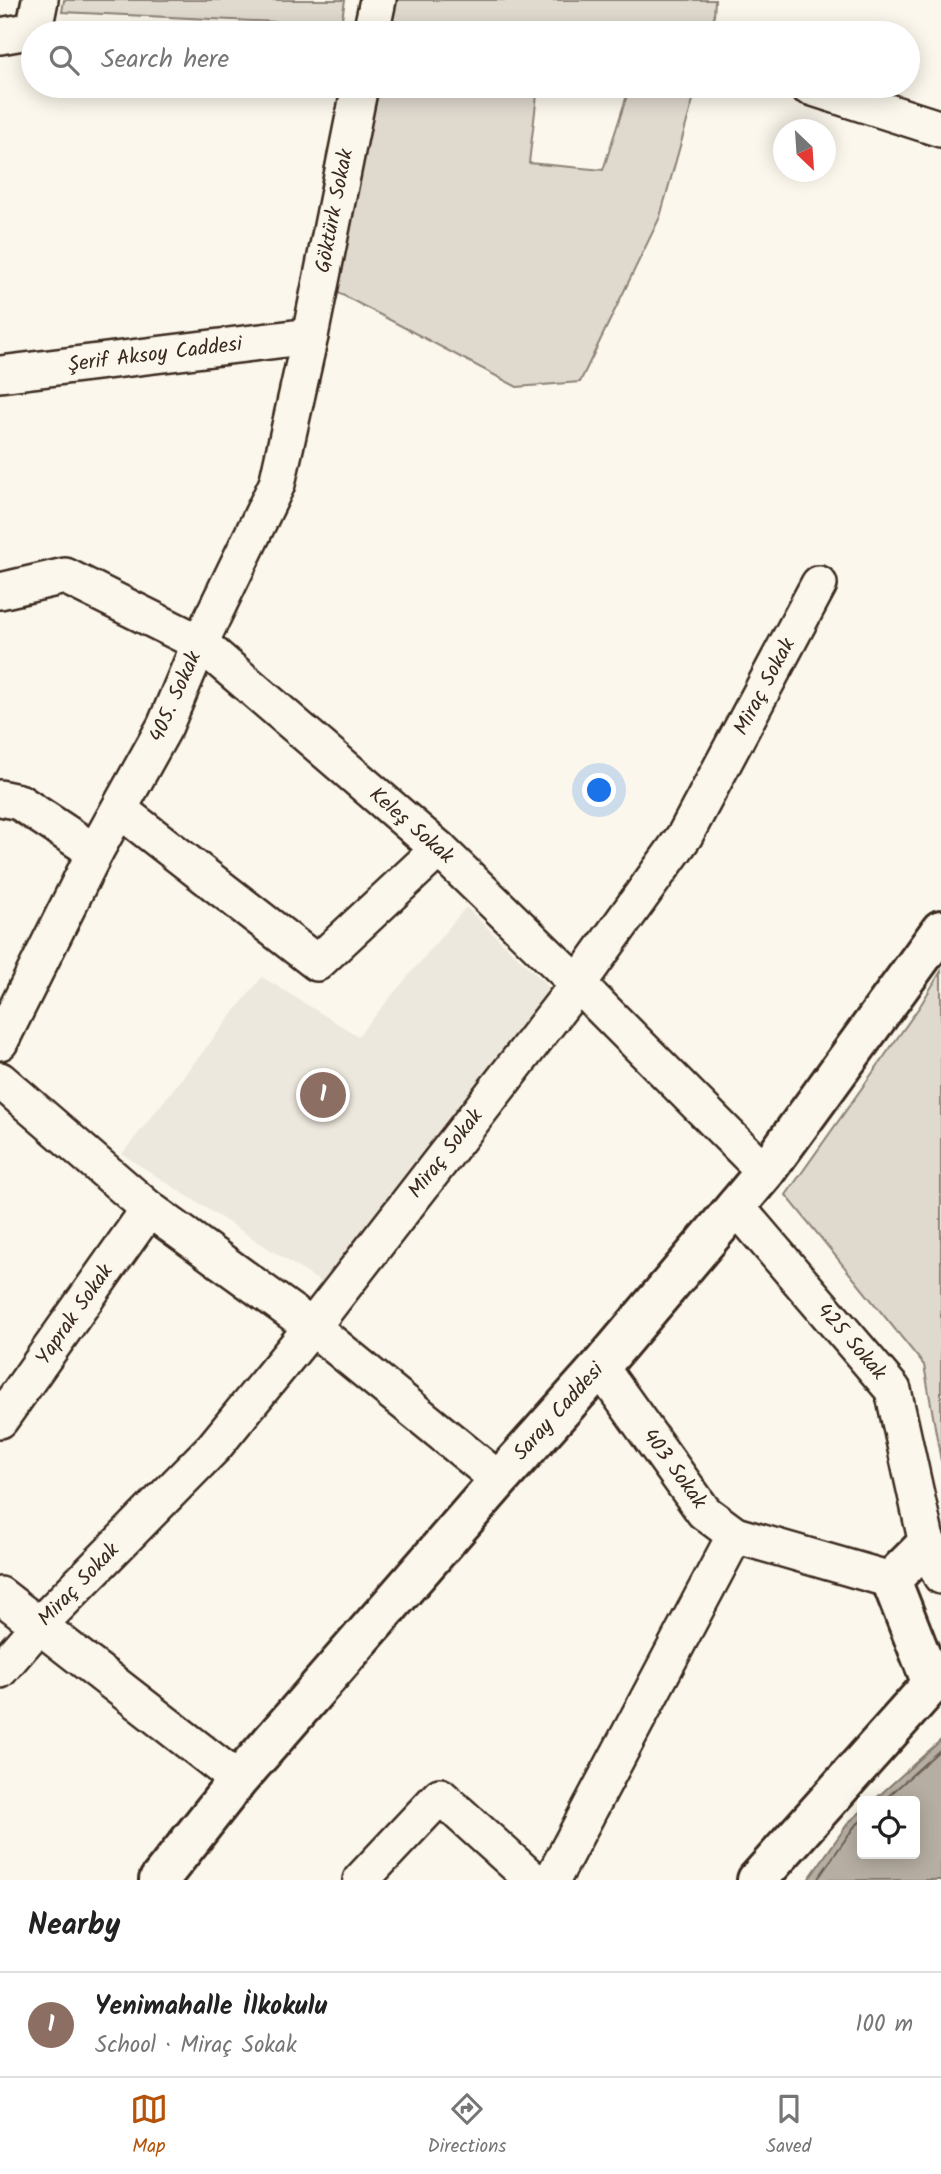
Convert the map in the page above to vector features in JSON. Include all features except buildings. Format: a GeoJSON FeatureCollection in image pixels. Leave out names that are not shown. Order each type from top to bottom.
{"type":"FeatureCollection","features":[{"type":"Feature","properties":{"kind":"main road","name":"Saray Caddesi"},"geometry":{"type":"LineString","coordinates":[[159,1880],[238,1780],[600,1367],[765,1172],[941,930]]}},
{"type":"Feature","properties":{"kind":"main road"},"geometry":{"type":"LineString","coordinates":[[757,1880],[932,1684],[891,1580],[934,1560]]}},
{"type":"Feature","properties":{"kind":"street"},"geometry":{"type":"LineString","coordinates":[[374,21],[378,0]]}},
{"type":"Feature","properties":{"kind":"street"},"geometry":{"type":"LineString","coordinates":[[0,36],[21,29]]}},
{"type":"Feature","properties":{"kind":"street","name":"Göktürk Sokak"},"geometry":{"type":"LineString","coordinates":[[310,336],[358,98]]}},
{"type":"Feature","properties":{"kind":"street"},"geometry":{"type":"LineString","coordinates":[[844,98],[941,129]]}},
{"type":"Feature","properties":{"kind":"street","name":"Şerif Aksoy Caddesi"},"geometry":{"type":"LineString","coordinates":[[0,374],[310,336]]}},
{"type":"Feature","properties":{"kind":"street","name":"405. Sokak"},"geometry":{"type":"LineString","coordinates":[[0,1042],[95,852],[165,726],[200,643],[277,484],[310,336]]}},
{"type":"Feature","properties":{"kind":"street","name":"Keleş Sokak"},"geometry":{"type":"LineString","coordinates":[[0,592],[65,576],[200,643],[439,849],[765,1172]]}},
{"type":"Feature","properties":{"kind":"street","name":"Miraç Sokak"},"geometry":{"type":"LineString","coordinates":[[0,1670],[40,1625],[215,1447],[312,1327],[578,985],[685,835],[819,584]]}},
{"type":"Feature","properties":{"kind":"street"},"geometry":{"type":"LineString","coordinates":[[0,798],[19,802],[95,852]]}},
{"type":"Feature","properties":{"kind":"street"},"geometry":{"type":"LineString","coordinates":[[120,810],[317,963],[439,849]]}},
{"type":"Feature","properties":{"kind":"street"},"geometry":{"type":"LineString","coordinates":[[0,1080],[149,1209],[312,1327],[499,1480]]}},
{"type":"Feature","properties":{"kind":"street","name":"425 Sokak"},"geometry":{"type":"LineString","coordinates":[[735,1206],[893,1390],[934,1560]]}},
{"type":"Feature","properties":{"kind":"street","name":"Yaprak Sokak"},"geometry":{"type":"LineString","coordinates":[[0,1420],[149,1209]]}},
{"type":"Feature","properties":{"kind":"street","name":"403 Sokak"},"geometry":{"type":"LineString","coordinates":[[600,1367],[704,1512],[735,1535],[891,1580]]}},
{"type":"Feature","properties":{"kind":"street"},"geometry":{"type":"LineString","coordinates":[[552,1880],[735,1535]]}},
{"type":"Feature","properties":{"kind":"street"},"geometry":{"type":"LineString","coordinates":[[0,1595],[238,1780]]}},
{"type":"Feature","properties":{"kind":"street"},"geometry":{"type":"LineString","coordinates":[[361,1880],[440,1796],[533,1880]]}},
{"type":"Feature","properties":{"kind":"shaded area"},"geometry":{"type":"Polygon","coordinates":[[[64,0],[345,0],[342,21],[255,21],[62,12],[64,0]]]}},
{"type":"Feature","properties":{"kind":"shaded area"},"geometry":{"type":"Polygon","coordinates":[[[393,0],[715,0],[714,21],[389,21],[393,0]]]}},
{"type":"Feature","properties":{"kind":"shaded area"},"geometry":{"type":"Polygon","coordinates":[[[377,98],[537,98],[529,163],[603,170],[626,98],[694,98],[660,217],[580,382],[517,387],[331,289],[377,98]]]}},
{"type":"Feature","properties":{"kind":"shaded area"},"geometry":{"type":"Polygon","coordinates":[[[466,907],[555,993],[330,1288],[122,1154],[262,977],[358,1036],[466,907]]]}},
{"type":"Feature","properties":{"kind":"shaded area"},"geometry":{"type":"Polygon","coordinates":[[[941,971],[941,1461],[924,1365],[786,1195],[920,1006],[941,971]]]}},
{"type":"Feature","properties":{"kind":"water"},"geometry":{"type":"Polygon","coordinates":[[[941,1740],[941,1880],[808,1880],[849,1822],[857,1815],[857,1859],[920,1859],[920,1796],[879,1796],[941,1740]]]}},
{"type":"Feature","properties":{"kind":"place","name":"Yenimahalle İlkokulu"},"geometry":{"type":"Point","coordinates":[323,1095]}}]}
